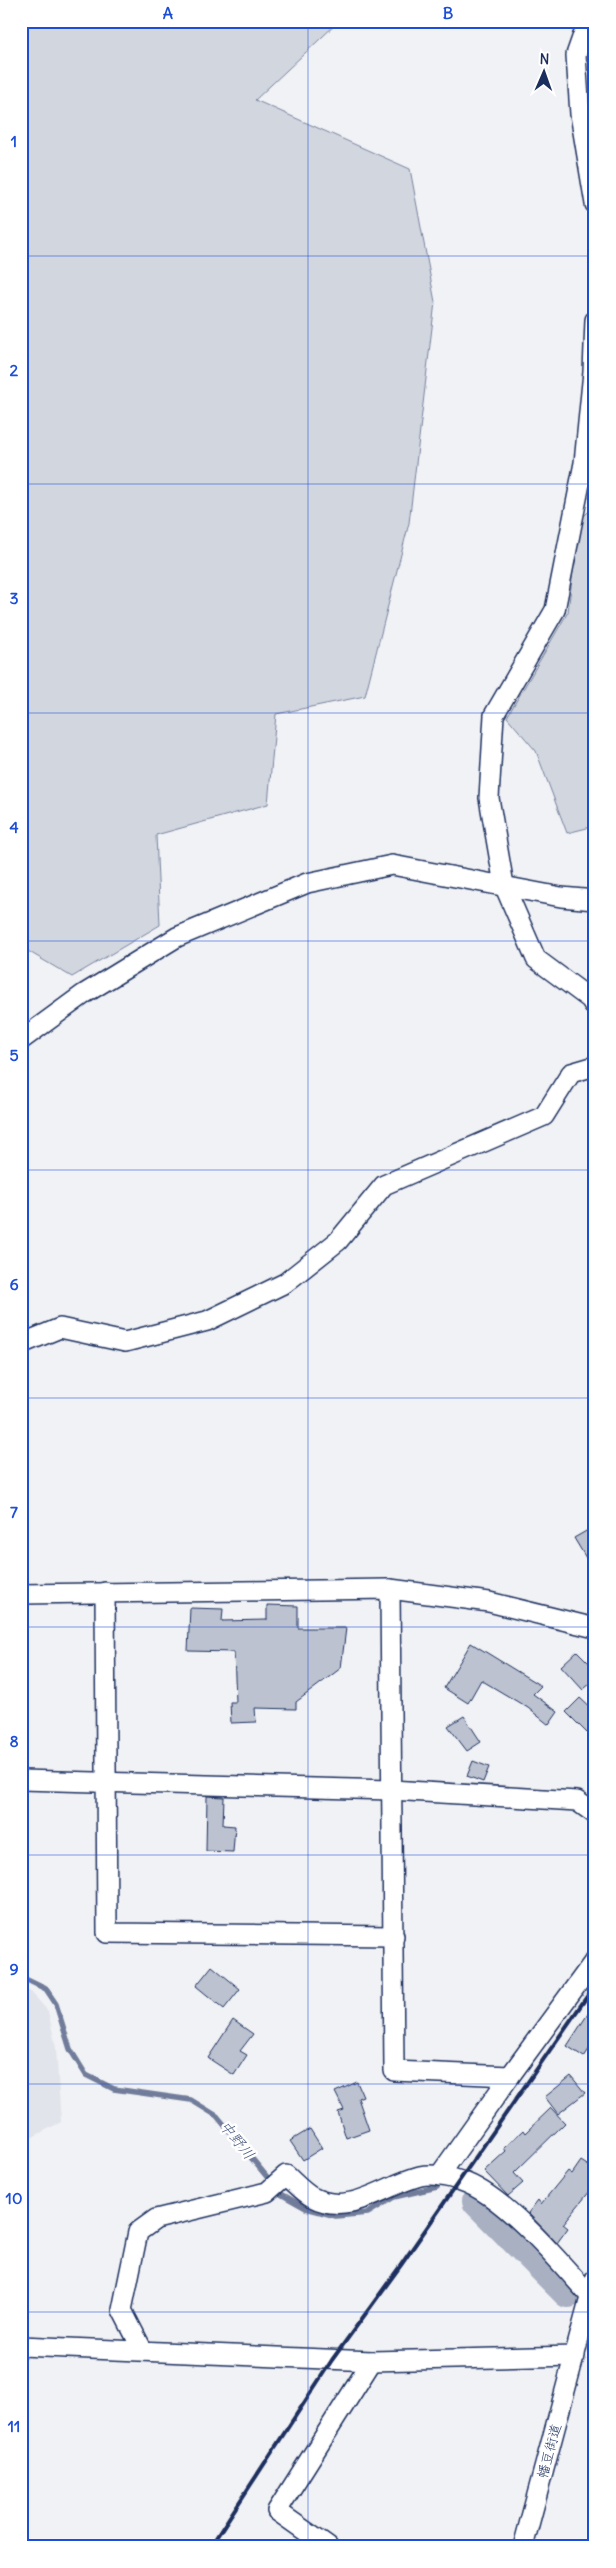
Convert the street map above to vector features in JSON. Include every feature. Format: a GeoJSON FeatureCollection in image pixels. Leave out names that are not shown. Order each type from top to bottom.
{"type":"FeatureCollection","features":[{"type":"Feature","properties":{"kind":"street"},"geometry":{"type":"LineString","coordinates":[[588,21],[576,55],[588,112],[595,204]]}},
{"type":"Feature","properties":{"kind":"street"},"geometry":{"type":"LineString","coordinates":[[595,320],[594,372],[584,462],[554,610],[494,716],[489,798],[504,885],[536,959],[590,999],[595,1007]]}},
{"type":"Feature","properties":{"kind":"street"},"geometry":{"type":"LineString","coordinates":[[21,1040],[84,994],[177,937],[307,883],[392,865],[561,897],[595,900]]}},
{"type":"Feature","properties":{"kind":"street"},"geometry":{"type":"LineString","coordinates":[[21,1344],[60,1328],[125,1342],[206,1321],[285,1283],[338,1241],[384,1185],[544,1116],[571,1073],[595,1066]]}},
{"type":"Feature","properties":{"kind":"street"},"geometry":{"type":"LineString","coordinates":[[390,1589],[394,2071],[510,2076]]}},
{"type":"Feature","properties":{"kind":"street"},"geometry":{"type":"LineString","coordinates":[[21,1594],[390,1589],[489,1602],[595,1628]]}},
{"type":"Feature","properties":{"kind":"street"},"geometry":{"type":"LineString","coordinates":[[105,1592],[107,1933],[394,1936]]}},
{"type":"Feature","properties":{"kind":"street"},"geometry":{"type":"LineString","coordinates":[[21,1780],[391,1790],[577,1801],[595,1814]]}},
{"type":"Feature","properties":{"kind":"street"},"geometry":{"type":"LineString","coordinates":[[439,2176],[595,1960]]}},
{"type":"Feature","properties":{"kind":"street"},"geometry":{"type":"LineString","coordinates":[[143,2351],[122,2310],[138,2232],[156,2219],[267,2192],[286,2175],[313,2197],[336,2203],[354,2203],[422,2175],[460,2180],[484,2190],[593,2291]]}},
{"type":"Feature","properties":{"kind":"street","name":"幡豆街道"},"geometry":{"type":"LineString","coordinates":[[523,2547],[593,2291]]}},
{"type":"Feature","properties":{"kind":"street"},"geometry":{"type":"LineString","coordinates":[[21,2346],[372,2362],[575,2356]]}},
{"type":"Feature","properties":{"kind":"street"},"geometry":{"type":"LineString","coordinates":[[328,2547],[277,2511],[372,2362]]}},
{"type":"Feature","properties":{"kind":"shaded area"},"geometry":{"type":"Polygon","coordinates":[[[21,21],[336,21],[337,23],[255,100],[410,169],[435,302],[409,523],[365,696],[276,714],[268,804],[156,835],[160,925],[72,977],[21,947],[21,21]]]}},
{"type":"Feature","properties":{"kind":"shaded area"},"geometry":{"type":"Polygon","coordinates":[[[593,508],[595,826],[567,833],[536,751],[507,717],[568,612],[579,520],[593,508]]]}},
{"type":"Feature","properties":{"kind":"shaded area"},"geometry":{"type":"Polygon","coordinates":[[[21,1988],[31,1992],[48,2011],[56,2048],[61,2122],[29,2139],[29,2162],[21,2163],[21,1988]]]}},
{"type":"Feature","properties":{"kind":"building"},"geometry":{"type":"Polygon","coordinates":[[[595,1526],[595,1573],[574,1538],[595,1526]]]}},
{"type":"Feature","properties":{"kind":"building"},"geometry":{"type":"Polygon","coordinates":[[[267,1605],[298,1606],[298,1628],[346,1628],[341,1668],[296,1702],[296,1709],[255,1708],[256,1722],[231,1723],[230,1702],[236,1702],[234,1652],[188,1651],[190,1608],[223,1609],[222,1621],[267,1620],[267,1605]]]}},
{"type":"Feature","properties":{"kind":"building"},"geometry":{"type":"Polygon","coordinates":[[[471,1643],[541,1686],[533,1694],[558,1712],[549,1725],[528,1708],[481,1680],[468,1703],[444,1688],[471,1643]]]}},
{"type":"Feature","properties":{"kind":"building"},"geometry":{"type":"Polygon","coordinates":[[[577,1651],[595,1669],[595,1679],[583,1690],[561,1666],[577,1651]]]}},
{"type":"Feature","properties":{"kind":"building"},"geometry":{"type":"Polygon","coordinates":[[[580,1698],[595,1712],[595,1725],[587,1733],[566,1712],[580,1698]]]}},
{"type":"Feature","properties":{"kind":"building"},"geometry":{"type":"Polygon","coordinates":[[[464,1716],[481,1742],[467,1751],[448,1726],[464,1716]]]}},
{"type":"Feature","properties":{"kind":"building"},"geometry":{"type":"Polygon","coordinates":[[[473,1761],[489,1767],[483,1782],[467,1776],[473,1761]]]}},
{"type":"Feature","properties":{"kind":"building"},"geometry":{"type":"Polygon","coordinates":[[[207,1796],[224,1797],[223,1825],[235,1826],[233,1852],[206,1851],[207,1796]]]}},
{"type":"Feature","properties":{"kind":"building"},"geometry":{"type":"Polygon","coordinates":[[[212,1966],[240,1989],[224,2009],[196,1986],[212,1966]]]}},
{"type":"Feature","properties":{"kind":"building"},"geometry":{"type":"Polygon","coordinates":[[[595,2003],[595,2040],[584,2057],[567,2046],[595,2003]]]}},
{"type":"Feature","properties":{"kind":"building"},"geometry":{"type":"Polygon","coordinates":[[[233,2020],[253,2034],[240,2051],[247,2055],[234,2075],[208,2058],[233,2020]]]}},
{"type":"Feature","properties":{"kind":"building"},"geometry":{"type":"Polygon","coordinates":[[[571,2076],[585,2093],[558,2114],[545,2097],[571,2076]]]}},
{"type":"Feature","properties":{"kind":"building"},"geometry":{"type":"Polygon","coordinates":[[[357,2082],[363,2096],[358,2098],[369,2130],[346,2138],[338,2112],[344,2110],[335,2092],[357,2082]]]}},
{"type":"Feature","properties":{"kind":"building"},"geometry":{"type":"Polygon","coordinates":[[[551,2108],[565,2123],[514,2173],[523,2183],[508,2196],[484,2171],[506,2151],[504,2148],[523,2130],[525,2133],[551,2108]]]}},
{"type":"Feature","properties":{"kind":"building"},"geometry":{"type":"Polygon","coordinates":[[[310,2129],[322,2148],[303,2160],[290,2141],[310,2129]]]}},
{"type":"Feature","properties":{"kind":"building"},"geometry":{"type":"Polygon","coordinates":[[[581,2161],[595,2170],[595,2185],[563,2224],[568,2228],[557,2243],[528,2213],[538,2200],[541,2204],[568,2171],[572,2174],[581,2161]]]}},
{"type":"Feature","properties":{"kind":"waterway","name":"中野川"},"geometry":{"type":"LineString","coordinates":[[21,1977],[46,1989],[56,2004],[70,2049],[86,2075],[114,2089],[191,2100],[217,2116],[281,2194],[306,2208],[336,2216],[368,2213],[394,2197],[437,2187]]}},
{"type":"Feature","properties":{"kind":"waterway","name":"中野川"},"geometry":{"type":"LineString","coordinates":[[478,2201],[568,2292]]}},
{"type":"Feature","properties":{"kind":"railway"},"geometry":{"type":"LineString","coordinates":[[210,2547],[332,2360],[401,2265],[595,1985]]}}]}
